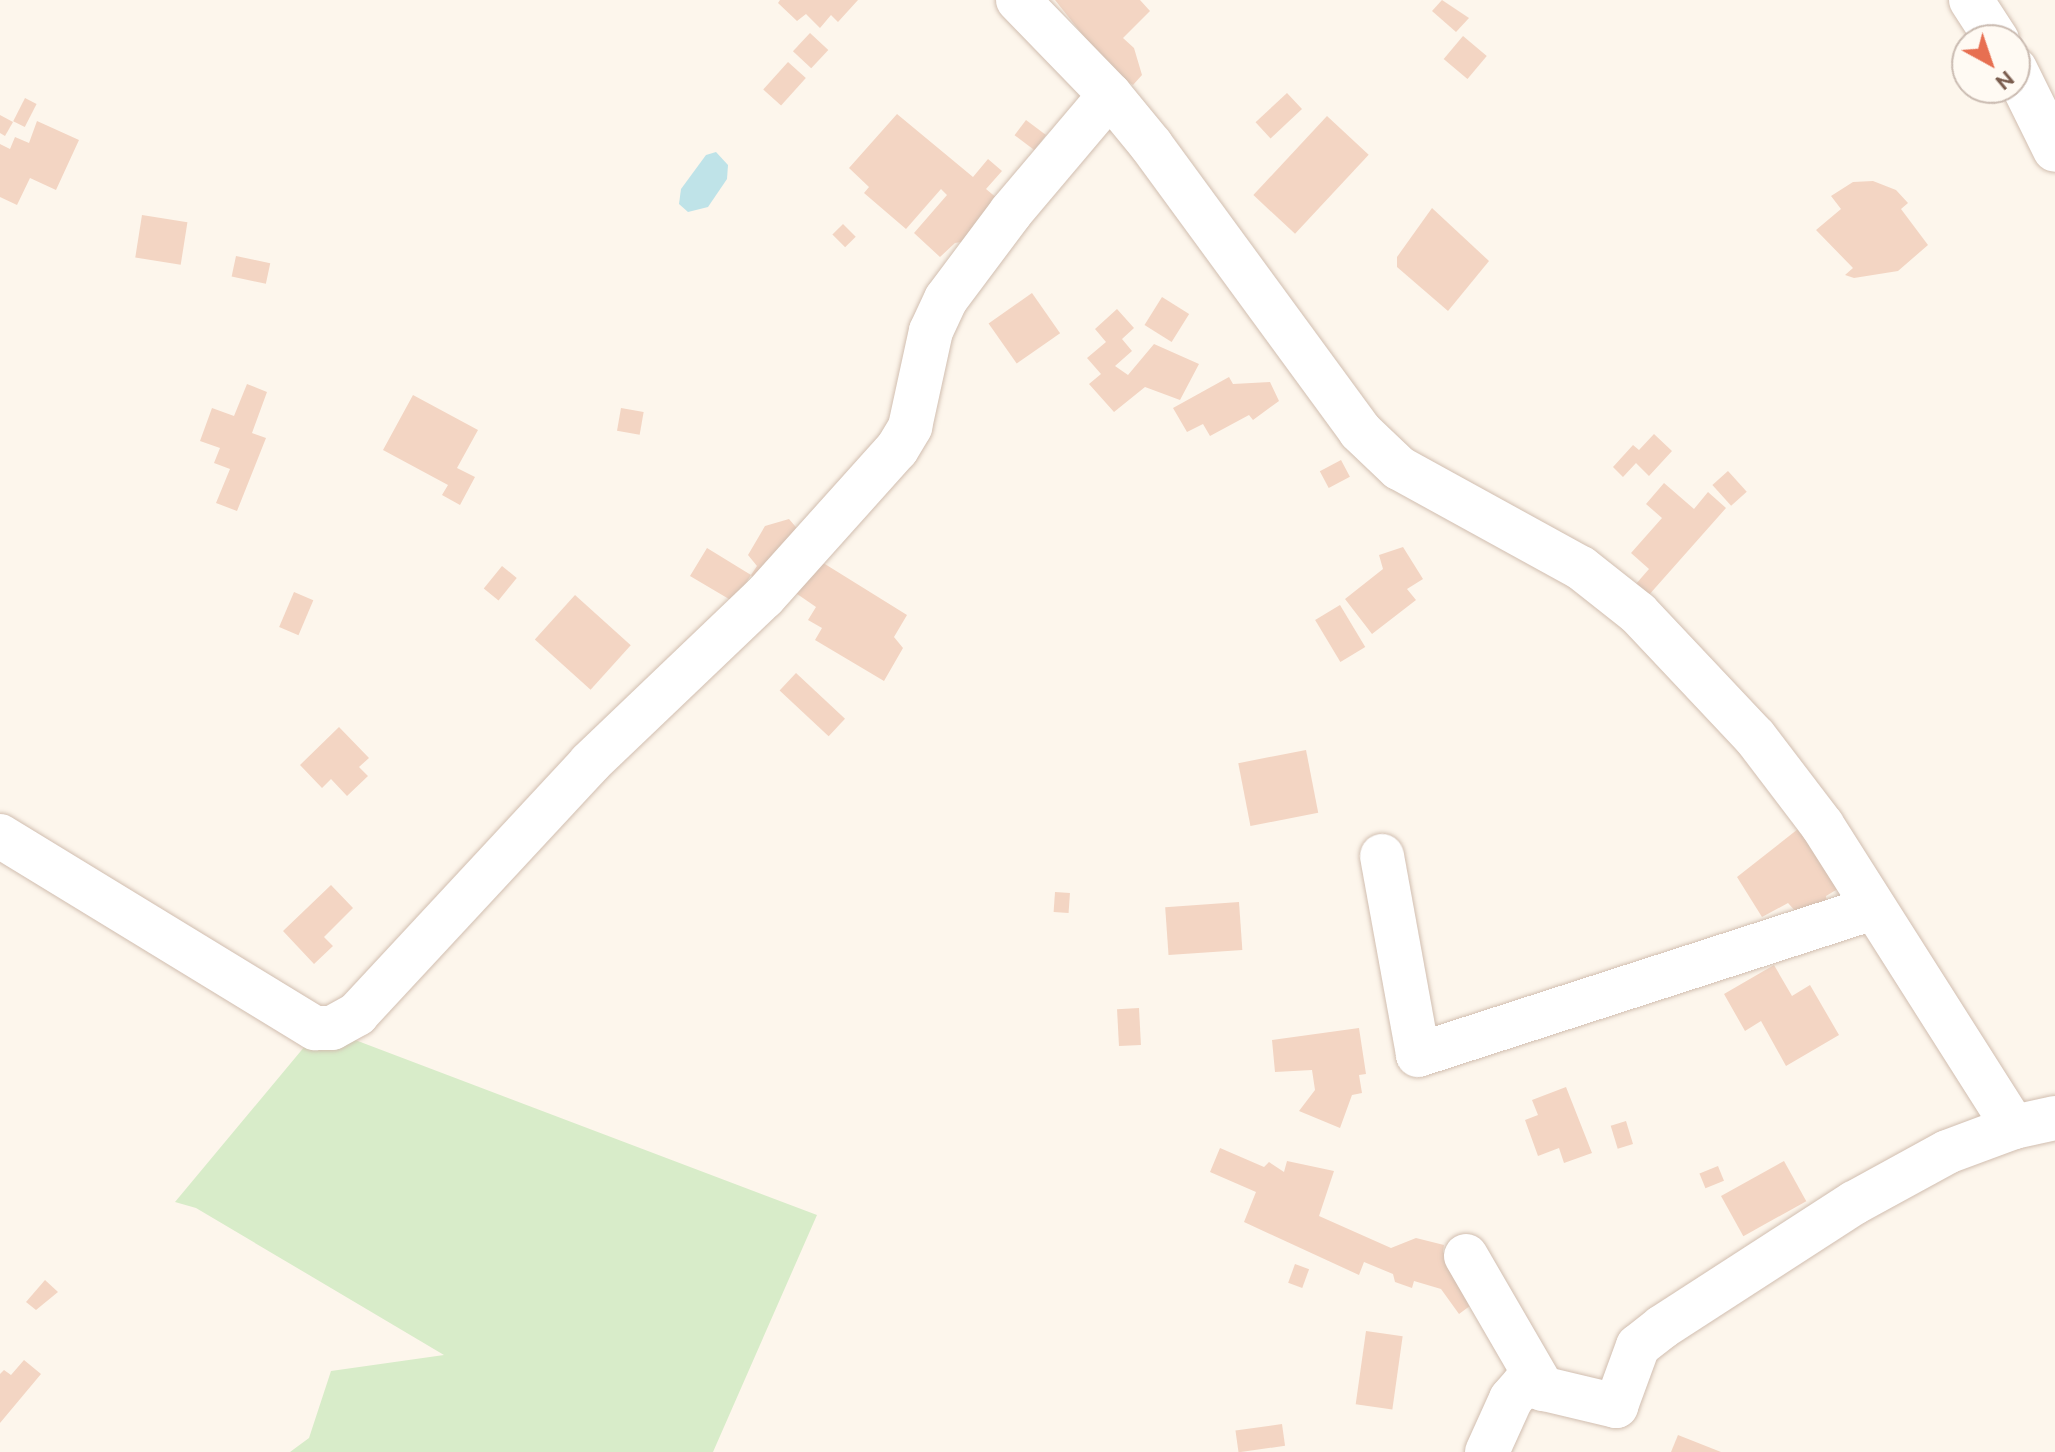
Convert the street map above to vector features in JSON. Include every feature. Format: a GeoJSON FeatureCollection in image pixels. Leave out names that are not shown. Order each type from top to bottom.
{"type":"FeatureCollection","features":[{"type":"Feature","properties":{"kind":"street"},"geometry":{"type":"LineString","coordinates":[[1018,0],[1110,95],[1360,431],[1399,468],[1581,568],[1638,613],[1755,737],[1822,825],[1872,908],[2034,1123],[1947,1152],[1854,1203],[1662,1327],[1638,1346],[1616,1406],[1524,1384],[1511,1399],[1487,1452]]}},
{"type":"Feature","properties":{"kind":"street"},"geometry":{"type":"LineString","coordinates":[[1971,0],[1987,24]]}},
{"type":"Feature","properties":{"kind":"street"},"geometry":{"type":"LineString","coordinates":[[0,836],[315,1028],[332,1028],[357,1014],[590,763],[764,597],[897,449],[910,427],[931,331],[946,299],[1011,212],[1110,95]]}},
{"type":"Feature","properties":{"kind":"street"},"geometry":{"type":"LineString","coordinates":[[2031,101],[2055,150]]}},
{"type":"Feature","properties":{"kind":"street"},"geometry":{"type":"LineString","coordinates":[[1382,856],[1418,1055],[1872,908]]}},
{"type":"Feature","properties":{"kind":"street"},"geometry":{"type":"LineString","coordinates":[[1466,1256],[1543,1389]]}},
{"type":"Feature","properties":{"kind":"green space"},"geometry":{"type":"Polygon","coordinates":[[[342,1035],[817,1215],[713,1452],[290,1452],[309,1438],[331,1371],[444,1355],[196,1208],[175,1202],[310,1040],[342,1035]]]}},
{"type":"Feature","properties":{"kind":"water"},"geometry":{"type":"Polygon","coordinates":[[[716,152],[728,165],[727,179],[708,207],[688,212],[679,204],[681,189],[706,155],[716,152]]]}},
{"type":"Feature","properties":{"kind":"building"},"geometry":{"type":"Polygon","coordinates":[[[780,0],[858,0],[838,22],[831,15],[820,28],[806,14],[797,21],[778,3],[780,0]]]}},
{"type":"Feature","properties":{"kind":"building"},"geometry":{"type":"Polygon","coordinates":[[[1055,0],[1140,0],[1150,11],[1123,38],[1134,48],[1142,75],[1133,85],[1113,73],[1055,0]]]}},
{"type":"Feature","properties":{"kind":"building"},"geometry":{"type":"Polygon","coordinates":[[[1442,0],[1469,18],[1456,32],[1432,11],[1442,0]]]}},
{"type":"Feature","properties":{"kind":"building"},"geometry":{"type":"Polygon","coordinates":[[[810,33],[828,50],[811,68],[793,51],[810,33]]]}},
{"type":"Feature","properties":{"kind":"building"},"geometry":{"type":"Polygon","coordinates":[[[1463,36],[1487,56],[1467,79],[1444,59],[1463,36]]]}},
{"type":"Feature","properties":{"kind":"building"},"geometry":{"type":"Polygon","coordinates":[[[788,62],[806,78],[781,106],[763,89],[788,62]]]}},
{"type":"Feature","properties":{"kind":"building"},"geometry":{"type":"Polygon","coordinates":[[[1287,93],[1302,109],[1271,138],[1256,122],[1287,93]]]}},
{"type":"Feature","properties":{"kind":"building"},"geometry":{"type":"Polygon","coordinates":[[[25,98],[37,104],[25,127],[13,121],[25,98]]]}},
{"type":"Feature","properties":{"kind":"building"},"geometry":{"type":"Polygon","coordinates":[[[897,114],[973,177],[988,159],[1002,171],[986,189],[1004,204],[974,240],[955,243],[940,257],[914,233],[947,195],[941,189],[906,229],[864,193],[869,187],[849,168],[897,114]]]}},
{"type":"Feature","properties":{"kind":"building"},"geometry":{"type":"Polygon","coordinates":[[[0,115],[13,122],[5,136],[0,133],[0,115]]]}},
{"type":"Feature","properties":{"kind":"building"},"geometry":{"type":"Polygon","coordinates":[[[1327,116],[1369,155],[1295,234],[1253,195],[1327,116]]]}},
{"type":"Feature","properties":{"kind":"building"},"geometry":{"type":"Polygon","coordinates":[[[1026,120],[1046,135],[1035,150],[1015,135],[1026,120]]]}},
{"type":"Feature","properties":{"kind":"building"},"geometry":{"type":"Polygon","coordinates":[[[37,121],[79,140],[56,190],[30,178],[17,205],[0,197],[0,144],[10,149],[15,137],[29,143],[37,121]]]}},
{"type":"Feature","properties":{"kind":"building"},"geometry":{"type":"Polygon","coordinates":[[[1873,181],[1896,190],[1908,203],[1901,209],[1928,245],[1898,271],[1854,278],[1845,275],[1853,268],[1816,230],[1841,209],[1831,196],[1853,182],[1873,181]]]}},
{"type":"Feature","properties":{"kind":"building"},"geometry":{"type":"Polygon","coordinates":[[[1432,208],[1489,261],[1448,311],[1397,267],[1397,257],[1432,208]]]}},
{"type":"Feature","properties":{"kind":"building"},"geometry":{"type":"Polygon","coordinates":[[[142,215],[187,222],[181,265],[135,257],[142,215]]]}},
{"type":"Feature","properties":{"kind":"building"},"geometry":{"type":"Polygon","coordinates":[[[843,224],[856,237],[845,247],[832,235],[843,224]]]}},
{"type":"Feature","properties":{"kind":"building"},"geometry":{"type":"Polygon","coordinates":[[[236,256],[270,263],[266,284],[232,277],[236,256]]]}},
{"type":"Feature","properties":{"kind":"building"},"geometry":{"type":"Polygon","coordinates":[[[1032,293],[1060,333],[1017,364],[989,323],[1032,293]]]}},
{"type":"Feature","properties":{"kind":"building"},"geometry":{"type":"Polygon","coordinates":[[[1162,297],[1189,314],[1172,342],[1145,325],[1162,297]]]}},
{"type":"Feature","properties":{"kind":"building"},"geometry":{"type":"Polygon","coordinates":[[[1117,309],[1134,328],[1122,339],[1132,351],[1115,366],[1128,375],[1154,344],[1199,364],[1180,400],[1145,387],[1114,412],[1089,384],[1101,374],[1087,358],[1106,342],[1095,329],[1117,309]]]}},
{"type":"Feature","properties":{"kind":"building"},"geometry":{"type":"Polygon","coordinates":[[[1229,377],[1233,384],[1270,382],[1279,401],[1253,420],[1249,415],[1210,436],[1203,424],[1187,432],[1173,408],[1229,377]]]}},
{"type":"Feature","properties":{"kind":"building"},"geometry":{"type":"Polygon","coordinates":[[[247,384],[267,392],[252,433],[266,438],[237,511],[216,503],[230,469],[214,463],[220,448],[200,441],[212,408],[234,416],[247,384]]]}},
{"type":"Feature","properties":{"kind":"building"},"geometry":{"type":"Polygon","coordinates":[[[413,395],[478,430],[457,468],[475,477],[460,505],[442,495],[448,485],[383,450],[413,395]]]}},
{"type":"Feature","properties":{"kind":"building"},"geometry":{"type":"Polygon","coordinates":[[[621,408],[644,412],[640,435],[617,431],[621,408]]]}},
{"type":"Feature","properties":{"kind":"building"},"geometry":{"type":"Polygon","coordinates":[[[1654,434],[1672,451],[1649,476],[1636,463],[1623,477],[1613,467],[1633,445],[1639,450],[1654,434]]]}},
{"type":"Feature","properties":{"kind":"building"},"geometry":{"type":"Polygon","coordinates":[[[1341,460],[1350,477],[1329,488],[1320,471],[1341,460]]]}},
{"type":"Feature","properties":{"kind":"building"},"geometry":{"type":"Polygon","coordinates":[[[1728,471],[1747,492],[1731,506],[1712,485],[1728,471]]]}},
{"type":"Feature","properties":{"kind":"building"},"geometry":{"type":"Polygon","coordinates":[[[1664,483],[1694,509],[1708,492],[1726,508],[1648,596],[1635,585],[1649,569],[1631,553],[1662,518],[1646,504],[1664,483]]]}},
{"type":"Feature","properties":{"kind":"building"},"geometry":{"type":"Polygon","coordinates":[[[789,519],[806,539],[759,588],[751,575],[757,566],[748,555],[765,526],[789,519]]]}},
{"type":"Feature","properties":{"kind":"building"},"geometry":{"type":"Polygon","coordinates":[[[1403,547],[1423,579],[1407,589],[1416,600],[1372,634],[1345,599],[1383,569],[1379,555],[1403,547]]]}},
{"type":"Feature","properties":{"kind":"building"},"geometry":{"type":"Polygon","coordinates":[[[707,548],[751,575],[734,602],[690,576],[707,548]]]}},
{"type":"Feature","properties":{"kind":"building"},"geometry":{"type":"Polygon","coordinates":[[[812,556],[907,615],[894,637],[903,648],[884,681],[815,640],[822,628],[808,620],[816,607],[787,587],[812,556]]]}},
{"type":"Feature","properties":{"kind":"building"},"geometry":{"type":"Polygon","coordinates":[[[502,566],[517,578],[499,600],[484,589],[502,566]]]}},
{"type":"Feature","properties":{"kind":"building"},"geometry":{"type":"Polygon","coordinates":[[[294,592],[313,600],[298,635],[279,627],[294,592]]]}},
{"type":"Feature","properties":{"kind":"building"},"geometry":{"type":"Polygon","coordinates":[[[575,595],[631,645],[591,690],[535,640],[575,595]]]}},
{"type":"Feature","properties":{"kind":"building"},"geometry":{"type":"Polygon","coordinates":[[[1340,605],[1365,647],[1340,662],[1315,620],[1340,605]]]}},
{"type":"Feature","properties":{"kind":"building"},"geometry":{"type":"Polygon","coordinates":[[[796,673],[845,719],[829,736],[780,691],[796,673]]]}},
{"type":"Feature","properties":{"kind":"building"},"geometry":{"type":"Polygon","coordinates":[[[339,727],[369,758],[359,767],[368,776],[347,796],[331,779],[322,788],[300,765],[339,727]]]}},
{"type":"Feature","properties":{"kind":"building"},"geometry":{"type":"Polygon","coordinates":[[[1306,750],[1318,813],[1250,826],[1238,763],[1306,750]]]}},
{"type":"Feature","properties":{"kind":"building"},"geometry":{"type":"Polygon","coordinates":[[[1798,829],[1841,887],[1826,896],[1827,904],[1800,916],[1788,903],[1762,917],[1737,877],[1798,829]]]}},
{"type":"Feature","properties":{"kind":"building"},"geometry":{"type":"Polygon","coordinates":[[[331,885],[353,908],[324,937],[333,946],[314,964],[283,931],[331,885]]]}},
{"type":"Feature","properties":{"kind":"building"},"geometry":{"type":"Polygon","coordinates":[[[1055,892],[1070,893],[1069,913],[1054,912],[1055,892]]]}},
{"type":"Feature","properties":{"kind":"building"},"geometry":{"type":"Polygon","coordinates":[[[1239,902],[1242,950],[1169,955],[1165,907],[1239,902]]]}},
{"type":"Feature","properties":{"kind":"building"},"geometry":{"type":"Polygon","coordinates":[[[1774,965],[1792,996],[1810,985],[1839,1035],[1786,1066],[1761,1021],[1745,1031],[1724,994],[1774,965]]]}},
{"type":"Feature","properties":{"kind":"building"},"geometry":{"type":"Polygon","coordinates":[[[1139,1008],[1141,1045],[1119,1046],[1117,1009],[1139,1008]]]}},
{"type":"Feature","properties":{"kind":"building"},"geometry":{"type":"Polygon","coordinates":[[[1359,1028],[1366,1074],[1359,1075],[1362,1093],[1352,1095],[1340,1128],[1299,1111],[1315,1090],[1312,1070],[1275,1072],[1272,1040],[1359,1028]]]}},
{"type":"Feature","properties":{"kind":"building"},"geometry":{"type":"Polygon","coordinates":[[[1566,1087],[1592,1153],[1564,1163],[1559,1148],[1538,1156],[1525,1120],[1538,1115],[1532,1100],[1566,1087]]]}},
{"type":"Feature","properties":{"kind":"building"},"geometry":{"type":"Polygon","coordinates":[[[1626,1121],[1633,1144],[1618,1149],[1611,1126],[1626,1121]]]}},
{"type":"Feature","properties":{"kind":"building"},"geometry":{"type":"Polygon","coordinates":[[[1220,1148],[1264,1167],[1269,1162],[1284,1172],[1287,1161],[1334,1171],[1319,1216],[1391,1248],[1416,1238],[1444,1245],[1443,1252],[1478,1300],[1459,1314],[1441,1289],[1414,1281],[1412,1288],[1395,1282],[1393,1274],[1364,1262],[1359,1275],[1244,1222],[1256,1192],[1210,1172],[1220,1148]]]}},
{"type":"Feature","properties":{"kind":"building"},"geometry":{"type":"Polygon","coordinates":[[[1784,1161],[1806,1201],[1743,1236],[1721,1196],[1784,1161]]]}},
{"type":"Feature","properties":{"kind":"building"},"geometry":{"type":"Polygon","coordinates":[[[1718,1166],[1724,1181],[1705,1188],[1699,1173],[1718,1166]]]}},
{"type":"Feature","properties":{"kind":"building"},"geometry":{"type":"Polygon","coordinates":[[[1295,1264],[1309,1269],[1302,1288],[1288,1283],[1295,1264]]]}},
{"type":"Feature","properties":{"kind":"building"},"geometry":{"type":"Polygon","coordinates":[[[45,1280],[58,1292],[36,1310],[26,1302],[45,1280]]]}},
{"type":"Feature","properties":{"kind":"building"},"geometry":{"type":"Polygon","coordinates":[[[1366,1331],[1403,1336],[1392,1409],[1356,1404],[1366,1331]]]}},
{"type":"Feature","properties":{"kind":"building"},"geometry":{"type":"Polygon","coordinates":[[[24,1360],[41,1374],[0,1423],[0,1374],[4,1370],[11,1375],[24,1360]]]}},
{"type":"Feature","properties":{"kind":"building"},"geometry":{"type":"Polygon","coordinates":[[[1282,1424],[1285,1446],[1238,1452],[1235,1431],[1282,1424]]]}},
{"type":"Feature","properties":{"kind":"building"},"geometry":{"type":"Polygon","coordinates":[[[1678,1435],[1721,1452],[1671,1452],[1678,1435]]]}}]}
